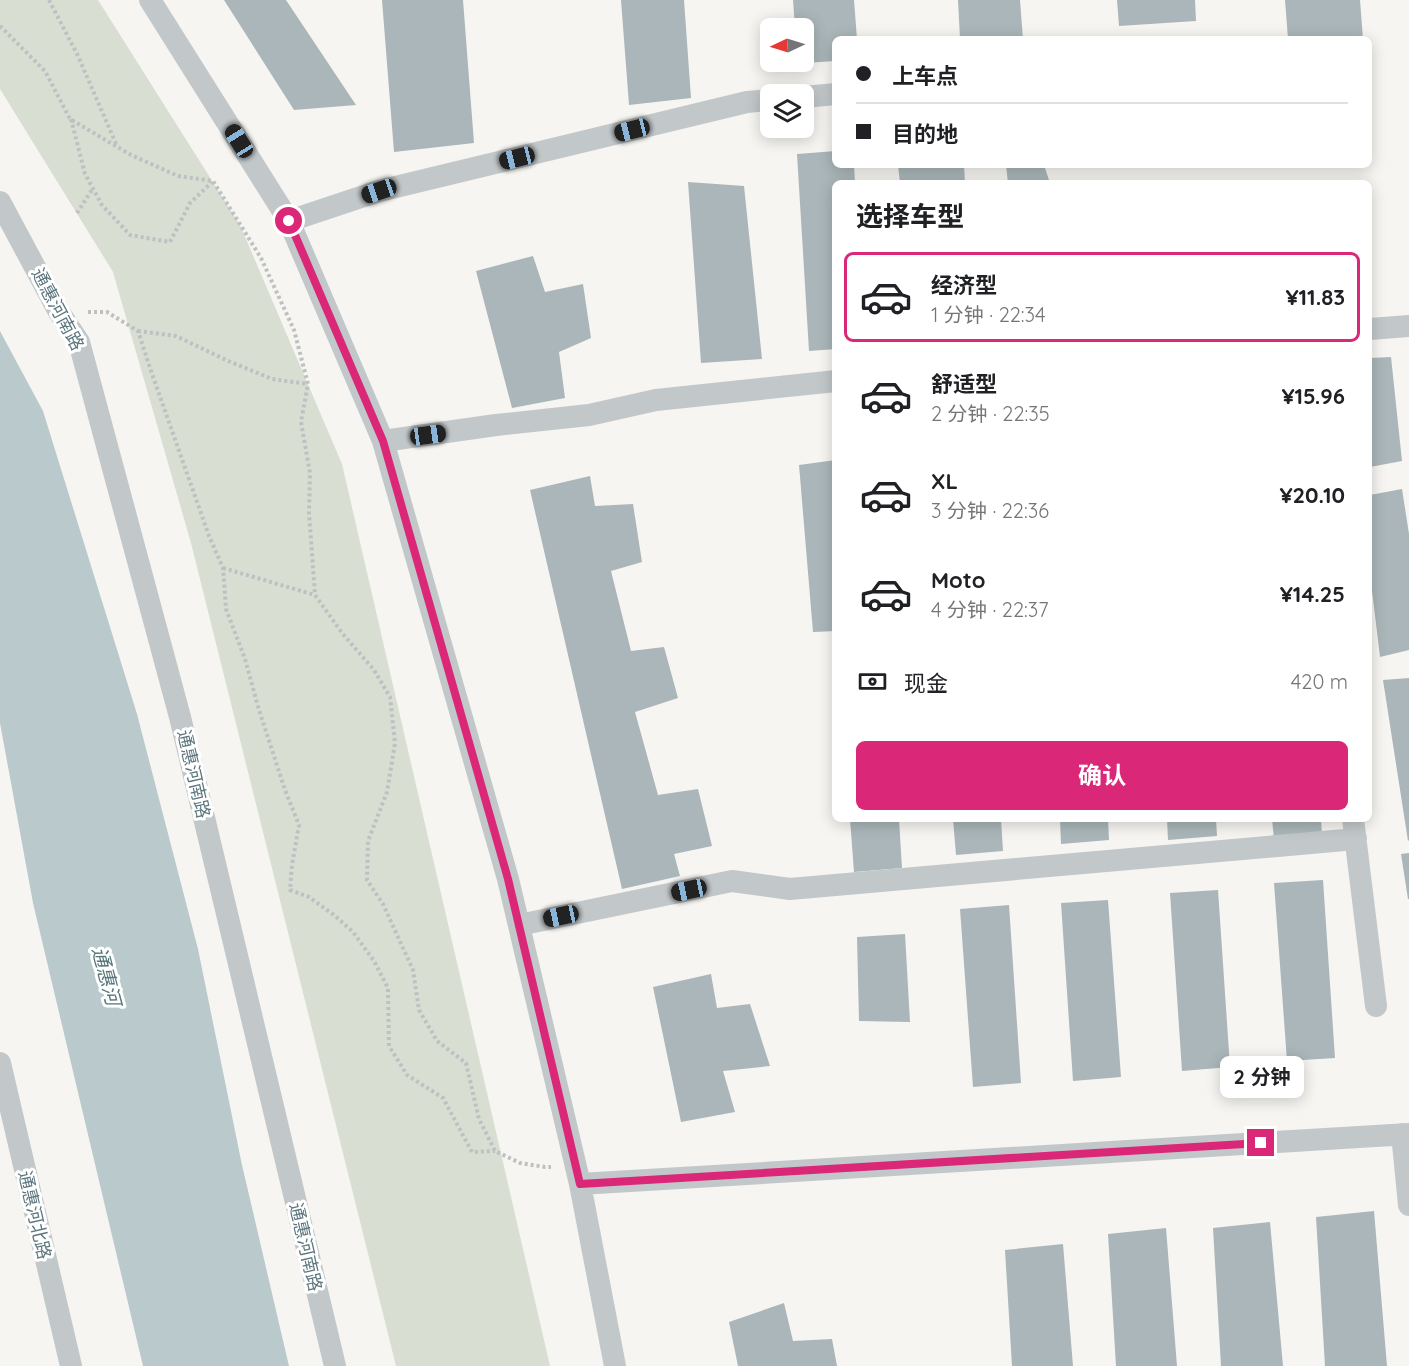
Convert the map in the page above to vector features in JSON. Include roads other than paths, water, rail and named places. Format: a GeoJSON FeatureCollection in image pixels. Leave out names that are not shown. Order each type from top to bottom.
{"type":"FeatureCollection","features":[{"type":"Feature","properties":{"kind":"street"},"geometry":{"type":"LineString","coordinates":[[150,0],[289,221],[383,441],[508,879],[578,1174],[615,1366]]}},
{"type":"Feature","properties":{"kind":"street"},"geometry":{"type":"LineString","coordinates":[[814,96],[832,94]]}},
{"type":"Feature","properties":{"kind":"street"},"geometry":{"type":"LineString","coordinates":[[289,221],[379,191],[747,102],[760,101]]}},
{"type":"Feature","properties":{"kind":"street","name":"通惠河南路"},"geometry":{"type":"LineString","coordinates":[[0,202],[59,312],[79,342],[180,717],[335,1366]]}},
{"type":"Feature","properties":{"kind":"street"},"geometry":{"type":"LineString","coordinates":[[1372,328],[1409,326]]}},
{"type":"Feature","properties":{"kind":"street"},"geometry":{"type":"LineString","coordinates":[[383,441],[589,415],[656,400],[832,381]]}},
{"type":"Feature","properties":{"kind":"street"},"geometry":{"type":"LineString","coordinates":[[519,925],[732,880],[790,889],[1354,829],[1376,1006]]}},
{"type":"Feature","properties":{"kind":"street","name":"通惠河北路"},"geometry":{"type":"LineString","coordinates":[[0,1063],[71,1366]]}},
{"type":"Feature","properties":{"kind":"street"},"geometry":{"type":"LineString","coordinates":[[578,1174],[1405,1134],[1409,1204]]}},
{"type":"Feature","properties":{"kind":"water","name":"通惠河"},"geometry":{"type":"Polygon","coordinates":[[[0,331],[43,411],[137,714],[198,949],[242,1165],[289,1366],[143,1366],[33,903],[0,723],[0,331]]]}}]}
